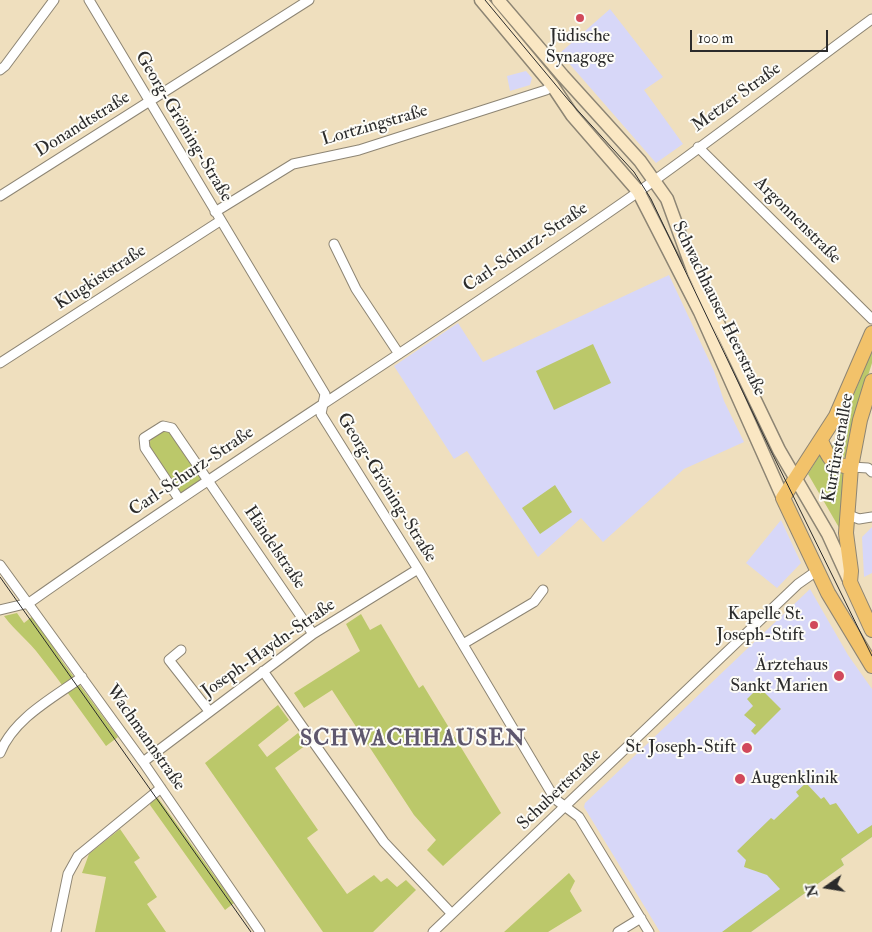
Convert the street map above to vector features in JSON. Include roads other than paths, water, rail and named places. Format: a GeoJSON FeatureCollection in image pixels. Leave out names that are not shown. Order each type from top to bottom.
{"type":"FeatureCollection","features":[{"type":"Feature","properties":{"kind":"main road","name":"Schwachhauser Heerstraße"},"geometry":{"type":"LineString","coordinates":[[480,0],[552,85],[572,115],[646,186],[674,216],[698,281],[779,450],[828,534],[872,630]]}},
{"type":"Feature","properties":{"kind":"main road","name":"Schwachhauser Heerstraße"},"geometry":{"type":"LineString","coordinates":[[498,0],[646,186],[783,498],[833,601],[872,666]]}},
{"type":"Feature","properties":{"kind":"main road","name":"Kurfürstenallee"},"geometry":{"type":"LineString","coordinates":[[783,498],[821,441],[842,404],[872,333]]}},
{"type":"Feature","properties":{"kind":"main road","name":"Kurfürstenallee"},"geometry":{"type":"LineString","coordinates":[[850,582],[851,571],[846,533],[846,514],[851,467],[860,420],[872,380]]}},
{"type":"Feature","properties":{"kind":"main road"},"geometry":{"type":"LineString","coordinates":[[821,441],[831,462],[838,466],[851,467]]}},
{"type":"Feature","properties":{"kind":"street"},"geometry":{"type":"LineString","coordinates":[[0,70],[6,66],[54,0]]}},
{"type":"Feature","properties":{"kind":"street","name":"Georg-Gröning-Straße"},"geometry":{"type":"LineString","coordinates":[[88,0],[325,394],[320,414],[464,644],[555,799],[579,817],[649,932]]}},
{"type":"Feature","properties":{"kind":"street","name":"Donandtstraße"},"geometry":{"type":"LineString","coordinates":[[0,196],[309,0]]}},
{"type":"Feature","properties":{"kind":"street","name":"Metzer Straße"},"geometry":{"type":"LineString","coordinates":[[646,186],[872,19]]}},
{"type":"Feature","properties":{"kind":"street","name":"Lortzingstraße"},"geometry":{"type":"LineString","coordinates":[[215,212],[293,164],[359,150],[546,90],[552,85]]}},
{"type":"Feature","properties":{"kind":"street","name":"Argonnenstraße"},"geometry":{"type":"LineString","coordinates":[[698,147],[872,319]]}},
{"type":"Feature","properties":{"kind":"street","name":"Carl-Schurz-Straße"},"geometry":{"type":"LineString","coordinates":[[0,610],[29,602],[646,186]]}},
{"type":"Feature","properties":{"kind":"street","name":"Klugkiststraße"},"geometry":{"type":"LineString","coordinates":[[0,363],[220,221]]}},
{"type":"Feature","properties":{"kind":"street"},"geometry":{"type":"LineString","coordinates":[[334,244],[356,289],[399,354]]}},
{"type":"Feature","properties":{"kind":"street","name":"Händelstraße"},"geometry":{"type":"LineString","coordinates":[[179,500],[145,448],[144,438],[163,426],[172,428],[313,634]]}},
{"type":"Feature","properties":{"kind":"street"},"geometry":{"type":"LineString","coordinates":[[851,467],[868,468],[872,472]]}},
{"type":"Feature","properties":{"kind":"street"},"geometry":{"type":"LineString","coordinates":[[846,514],[859,518],[872,517]]}},
{"type":"Feature","properties":{"kind":"street","name":"Wachmannstraße"},"geometry":{"type":"LineString","coordinates":[[0,565],[29,602],[143,762],[260,932]]}},
{"type":"Feature","properties":{"kind":"street","name":"Joseph-Haydn-Straße"},"geometry":{"type":"LineString","coordinates":[[143,762],[313,634],[418,570]]}},
{"type":"Feature","properties":{"kind":"street","name":"Schubertstraße"},"geometry":{"type":"LineString","coordinates":[[433,932],[567,807],[798,584],[818,570]]}},
{"type":"Feature","properties":{"kind":"street"},"geometry":{"type":"LineString","coordinates":[[464,644],[534,602],[543,590]]}},
{"type":"Feature","properties":{"kind":"street"},"geometry":{"type":"LineString","coordinates":[[181,650],[169,660],[209,711]]}},
{"type":"Feature","properties":{"kind":"street"},"geometry":{"type":"LineString","coordinates":[[263,671],[384,842],[452,914]]}},
{"type":"Feature","properties":{"kind":"street"},"geometry":{"type":"LineString","coordinates":[[0,753],[5,740],[28,716],[82,676]]}},
{"type":"Feature","properties":{"kind":"street"},"geometry":{"type":"LineString","coordinates":[[56,932],[68,874],[78,856],[161,788]]}},
{"type":"Feature","properties":{"kind":"street"},"geometry":{"type":"LineString","coordinates":[[618,932],[641,918]]}},
{"type":"Feature","properties":{"kind":"tram line"},"geometry":{"type":"LineString","coordinates":[[485,0],[570,102],[634,172],[651,199],[770,449],[872,656]]}},
{"type":"Feature","properties":{"kind":"tram line"},"geometry":{"type":"LineString","coordinates":[[0,577],[251,932]]}},
{"type":"Feature","properties":{"kind":"place","name":"Jüdische Synagoge"},"geometry":{"type":"Point","coordinates":[580,18]}},
{"type":"Feature","properties":{"kind":"place","name":"Kapelle St. Joseph-Stift"},"geometry":{"type":"Point","coordinates":[814,625]}},
{"type":"Feature","properties":{"kind":"place","name":"Ärztehaus Sankt Marien"},"geometry":{"type":"Point","coordinates":[839,676]}},
{"type":"Feature","properties":{"kind":"place","name":"St. Joseph-Stift"},"geometry":{"type":"Point","coordinates":[747,748]}},
{"type":"Feature","properties":{"kind":"place","name":"Augenklinik"},"geometry":{"type":"Point","coordinates":[740,779]}},
{"type":"Feature","properties":{"kind":"district","name":"SCHWACHHAUSEN"},"geometry":{"type":"Point","coordinates":[413,740]}}]}
